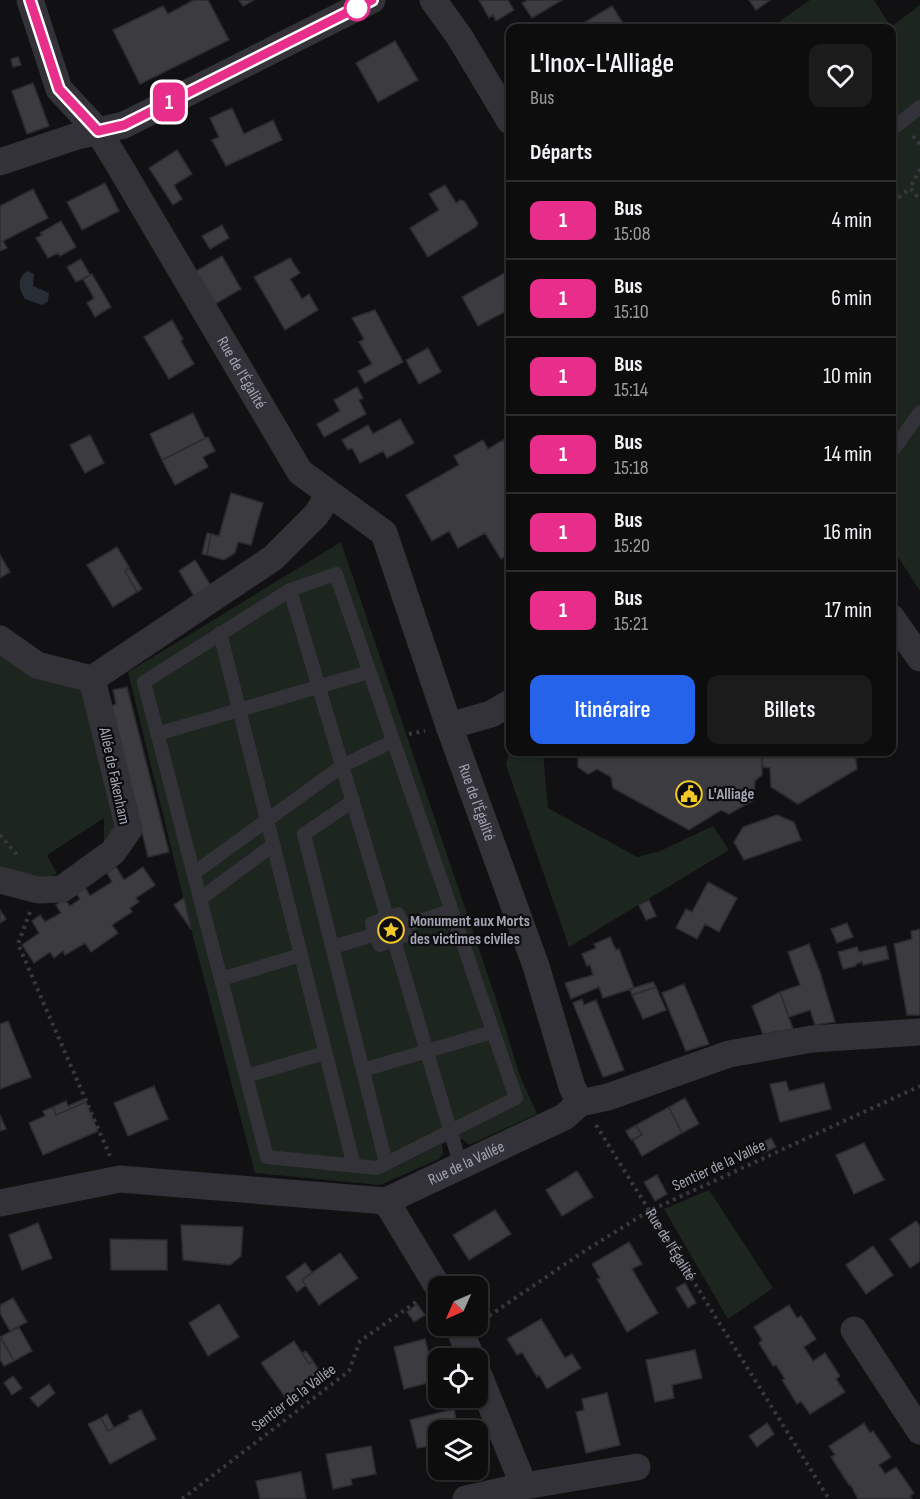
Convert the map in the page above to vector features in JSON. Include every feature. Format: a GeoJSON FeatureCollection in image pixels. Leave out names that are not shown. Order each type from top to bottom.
{"type":"FeatureCollection","features":[{"type":"Feature","properties":{"kind":"street","name":"Rue de l'Égalité"},"geometry":{"type":"LineString","coordinates":[[30,0],[59,89],[98,131],[300,472],[384,533],[449,726],[536,966],[572,1087],[580,1103]]}},
{"type":"Feature","properties":{"kind":"street"},"geometry":{"type":"LineString","coordinates":[[0,162],[77,135],[124,125],[372,0]]}},
{"type":"Feature","properties":{"kind":"street"},"geometry":{"type":"LineString","coordinates":[[433,0],[459,36],[506,114]]}},
{"type":"Feature","properties":{"kind":"street"},"geometry":{"type":"LineString","coordinates":[[0,639],[37,665],[92,679],[273,558],[316,515],[329,495]]}},
{"type":"Feature","properties":{"kind":"street"},"geometry":{"type":"LineString","coordinates":[[896,624],[920,658]]}},
{"type":"Feature","properties":{"kind":"street","name":"Allée de Fakenham"},"geometry":{"type":"LineString","coordinates":[[0,880],[38,891],[62,889],[113,852],[129,829],[92,679]]}},
{"type":"Feature","properties":{"kind":"street"},"geometry":{"type":"LineString","coordinates":[[449,726],[485,716],[506,705]]}},
{"type":"Feature","properties":{"kind":"street","name":"Rue de la Vallée"},"geometry":{"type":"LineString","coordinates":[[0,1203],[120,1179],[386,1202],[564,1117],[580,1103],[608,1097],[729,1054],[812,1039],[920,1032]]}},
{"type":"Feature","properties":{"kind":"street"},"geometry":{"type":"LineString","coordinates":[[386,1202],[431,1276]]}},
{"type":"Feature","properties":{"kind":"street"},"geometry":{"type":"LineString","coordinates":[[854,1330],[920,1431]]}},
{"type":"Feature","properties":{"kind":"street"},"geometry":{"type":"LineString","coordinates":[[488,1398],[524,1486]]}},
{"type":"Feature","properties":{"kind":"street"},"geometry":{"type":"LineString","coordinates":[[466,1499],[524,1486],[637,1467]]}},
{"type":"Feature","properties":{"kind":"lane"},"geometry":{"type":"LineString","coordinates":[[896,126],[920,107]]}},
{"type":"Feature","properties":{"kind":"lane"},"geometry":{"type":"LineString","coordinates":[[896,446],[920,412]]}},
{"type":"Feature","properties":{"kind":"lane"},"geometry":{"type":"LineString","coordinates":[[336,574],[516,1098],[377,1168],[267,1156],[144,682],[220,633],[290,590],[336,574]]}},
{"type":"Feature","properties":{"kind":"lane"},"geometry":{"type":"LineString","coordinates":[[290,590],[387,917]]}},
{"type":"Feature","properties":{"kind":"lane"},"geometry":{"type":"LineString","coordinates":[[220,633],[354,1166]]}},
{"type":"Feature","properties":{"kind":"lane"},"geometry":{"type":"LineString","coordinates":[[158,734],[369,672]]}},
{"type":"Feature","properties":{"kind":"lane"},"geometry":{"type":"LineString","coordinates":[[194,873],[342,766],[393,741]]}},
{"type":"Feature","properties":{"kind":"lane"},"geometry":{"type":"LineString","coordinates":[[352,801],[304,834],[386,1163]]}},
{"type":"Feature","properties":{"kind":"lane"},"geometry":{"type":"LineString","coordinates":[[200,899],[273,845]]}},
{"type":"Feature","properties":{"kind":"lane"},"geometry":{"type":"LineString","coordinates":[[403,926],[452,911]]}},
{"type":"Feature","properties":{"kind":"lane"},"geometry":{"type":"LineString","coordinates":[[398,914],[403,926],[406,936],[380,945],[372,923],[398,914]]}},
{"type":"Feature","properties":{"kind":"lane"},"geometry":{"type":"LineString","coordinates":[[333,947],[376,934]]}},
{"type":"Feature","properties":{"kind":"lane"},"geometry":{"type":"LineString","coordinates":[[394,940],[461,1167]]}},
{"type":"Feature","properties":{"kind":"lane"},"geometry":{"type":"LineString","coordinates":[[221,979],[301,955]]}},
{"type":"Feature","properties":{"kind":"lane"},"geometry":{"type":"LineString","coordinates":[[363,1070],[492,1032]]}},
{"type":"Feature","properties":{"kind":"lane"},"geometry":{"type":"LineString","coordinates":[[246,1076],[325,1053]]}},
{"type":"Feature","properties":{"kind":"path"},"geometry":{"type":"LineString","coordinates":[[896,197],[910,188],[920,170]]}},
{"type":"Feature","properties":{"kind":"path"},"geometry":{"type":"LineString","coordinates":[[910,188],[920,200]]}},
{"type":"Feature","properties":{"kind":"path"},"geometry":{"type":"LineString","coordinates":[[393,741],[405,735],[449,726]]}},
{"type":"Feature","properties":{"kind":"path"},"geometry":{"type":"LineString","coordinates":[[0,835],[20,858],[38,891],[18,944],[120,1179]]}},
{"type":"Feature","properties":{"kind":"path","name":"Sentier de la Vallée"},"geometry":{"type":"LineString","coordinates":[[488,1317],[586,1250],[649,1211],[920,1086]]}},
{"type":"Feature","properties":{"kind":"path","name":"Rue de l'Égalité"},"geometry":{"type":"LineString","coordinates":[[580,1103],[598,1128],[829,1499]]}},
{"type":"Feature","properties":{"kind":"path","name":"Sentier de la Vallée"},"geometry":{"type":"LineString","coordinates":[[182,1499],[349,1371],[360,1341],[428,1294]]}},
{"type":"Feature","properties":{"kind":"shaded area"},"geometry":{"type":"Polygon","coordinates":[[[810,0],[874,0],[889,24],[776,24],[810,0]]]}},
{"type":"Feature","properties":{"kind":"shaded area"},"geometry":{"type":"Polygon","coordinates":[[[920,5],[920,591],[896,554],[895,24],[920,5]]]}},
{"type":"Feature","properties":{"kind":"shaded area"},"geometry":{"type":"Polygon","coordinates":[[[27,271],[34,274],[33,286],[49,293],[48,301],[42,305],[25,299],[21,291],[20,281],[27,271]]]}},
{"type":"Feature","properties":{"kind":"shaded area"},"geometry":{"type":"Polygon","coordinates":[[[341,542],[520,1076],[537,1114],[469,1145],[462,1139],[442,1144],[443,1153],[439,1159],[380,1185],[255,1173],[191,929],[128,672],[341,542]]]}},
{"type":"Feature","properties":{"kind":"shaded area"},"geometry":{"type":"Polygon","coordinates":[[[0,652],[86,691],[120,829],[104,847],[104,818],[47,855],[57,874],[46,877],[0,872],[0,652]]]}},
{"type":"Feature","properties":{"kind":"shaded area"},"geometry":{"type":"Polygon","coordinates":[[[508,756],[543,756],[548,808],[637,857],[658,852],[713,826],[729,850],[569,947],[506,765],[508,756]]]}},
{"type":"Feature","properties":{"kind":"shaded area"},"geometry":{"type":"Polygon","coordinates":[[[709,1190],[773,1288],[728,1319],[664,1209],[709,1190]]]}},
{"type":"Feature","properties":{"kind":"building"},"geometry":{"type":"Polygon","coordinates":[[[194,0],[208,0],[229,40],[140,84],[113,30],[163,6],[168,14],[194,0]]]}},
{"type":"Feature","properties":{"kind":"building"},"geometry":{"type":"Polygon","coordinates":[[[239,0],[254,0],[243,6],[239,0]]]}},
{"type":"Feature","properties":{"kind":"building"},"geometry":{"type":"Polygon","coordinates":[[[479,0],[508,0],[514,10],[496,21],[493,15],[489,18],[479,0]]]}},
{"type":"Feature","properties":{"kind":"building"},"geometry":{"type":"Polygon","coordinates":[[[528,0],[562,0],[532,18],[522,3],[528,0]]]}},
{"type":"Feature","properties":{"kind":"building"},"geometry":{"type":"Polygon","coordinates":[[[749,0],[770,0],[756,10],[749,0]]]}},
{"type":"Feature","properties":{"kind":"building"},"geometry":{"type":"Polygon","coordinates":[[[612,6],[623,24],[582,24],[612,6]]]}},
{"type":"Feature","properties":{"kind":"building"},"geometry":{"type":"Polygon","coordinates":[[[395,41],[418,80],[378,102],[356,63],[395,41]]]}},
{"type":"Feature","properties":{"kind":"building"},"geometry":{"type":"Polygon","coordinates":[[[18,57],[21,65],[13,67],[11,59],[18,57]]]}},
{"type":"Feature","properties":{"kind":"building"},"geometry":{"type":"Polygon","coordinates":[[[33,83],[49,126],[27,134],[12,91],[33,83]]]}},
{"type":"Feature","properties":{"kind":"building"},"geometry":{"type":"Polygon","coordinates":[[[232,108],[244,134],[273,120],[282,140],[226,166],[212,140],[219,137],[210,118],[232,108]]]}},
{"type":"Feature","properties":{"kind":"building"},"geometry":{"type":"Polygon","coordinates":[[[177,150],[192,174],[174,185],[182,199],[173,205],[149,168],[177,150]]]}},
{"type":"Feature","properties":{"kind":"building"},"geometry":{"type":"Polygon","coordinates":[[[105,183],[119,211],[82,230],[67,202],[105,183]]]}},
{"type":"Feature","properties":{"kind":"building"},"geometry":{"type":"Polygon","coordinates":[[[445,185],[456,203],[460,200],[464,201],[478,223],[476,227],[428,257],[410,228],[439,210],[429,194],[445,185]]]}},
{"type":"Feature","properties":{"kind":"building"},"geometry":{"type":"Polygon","coordinates":[[[33,189],[48,218],[3,241],[7,248],[0,251],[0,206],[33,189]]]}},
{"type":"Feature","properties":{"kind":"building"},"geometry":{"type":"Polygon","coordinates":[[[61,221],[76,247],[60,256],[58,253],[48,258],[36,238],[42,235],[40,233],[61,221]]]}},
{"type":"Feature","properties":{"kind":"building"},"geometry":{"type":"Polygon","coordinates":[[[222,225],[229,238],[210,249],[202,236],[222,225]]]}},
{"type":"Feature","properties":{"kind":"building"},"geometry":{"type":"Polygon","coordinates":[[[222,256],[241,289],[215,304],[196,271],[222,256]]]}},
{"type":"Feature","properties":{"kind":"building"},"geometry":{"type":"Polygon","coordinates":[[[290,258],[300,273],[290,279],[302,299],[309,294],[318,310],[285,330],[254,277],[290,258]]]}},
{"type":"Feature","properties":{"kind":"building"},"geometry":{"type":"Polygon","coordinates":[[[81,259],[90,275],[76,282],[67,267],[81,259]]]}},
{"type":"Feature","properties":{"kind":"building"},"geometry":{"type":"Polygon","coordinates":[[[506,272],[506,311],[478,326],[462,297],[506,272]]]}},
{"type":"Feature","properties":{"kind":"building"},"geometry":{"type":"Polygon","coordinates":[[[92,274],[111,307],[95,317],[87,303],[94,298],[83,279],[92,274]]]}},
{"type":"Feature","properties":{"kind":"building"},"geometry":{"type":"Polygon","coordinates":[[[375,310],[403,362],[365,383],[358,371],[372,364],[359,342],[364,339],[352,318],[375,310]]]}},
{"type":"Feature","properties":{"kind":"building"},"geometry":{"type":"Polygon","coordinates":[[[172,320],[194,364],[169,379],[144,337],[172,320]]]}},
{"type":"Feature","properties":{"kind":"building"},"geometry":{"type":"Polygon","coordinates":[[[428,348],[441,372],[419,384],[406,360],[428,348]]]}},
{"type":"Feature","properties":{"kind":"building"},"geometry":{"type":"Polygon","coordinates":[[[357,387],[363,398],[359,400],[366,414],[324,437],[317,424],[340,411],[334,400],[357,387]]]}},
{"type":"Feature","properties":{"kind":"building"},"geometry":{"type":"Polygon","coordinates":[[[193,413],[205,438],[162,460],[150,434],[193,413]]]}},
{"type":"Feature","properties":{"kind":"building"},"geometry":{"type":"Polygon","coordinates":[[[400,419],[414,443],[387,458],[383,451],[360,463],[352,448],[348,450],[342,440],[368,425],[373,434],[400,419]]]}},
{"type":"Feature","properties":{"kind":"building"},"geometry":{"type":"Polygon","coordinates":[[[90,435],[104,463],[85,473],[70,445],[90,435]]]}},
{"type":"Feature","properties":{"kind":"building"},"geometry":{"type":"Polygon","coordinates":[[[208,437],[215,451],[203,457],[208,467],[175,485],[162,460],[208,437]]]}},
{"type":"Feature","properties":{"kind":"building"},"geometry":{"type":"Polygon","coordinates":[[[483,440],[488,449],[503,440],[506,445],[506,556],[501,559],[485,533],[458,548],[449,531],[432,541],[406,495],[459,465],[454,456],[483,440]]]}},
{"type":"Feature","properties":{"kind":"building"},"geometry":{"type":"Polygon","coordinates":[[[231,493],[263,503],[251,545],[238,542],[235,553],[224,560],[207,555],[211,534],[219,536],[231,493]]]}},
{"type":"Feature","properties":{"kind":"building"},"geometry":{"type":"Polygon","coordinates":[[[207,533],[211,534],[207,555],[202,554],[207,533]]]}},
{"type":"Feature","properties":{"kind":"building"},"geometry":{"type":"Polygon","coordinates":[[[117,547],[129,567],[125,571],[137,592],[113,607],[87,565],[117,547]]]}},
{"type":"Feature","properties":{"kind":"building"},"geometry":{"type":"Polygon","coordinates":[[[0,555],[10,572],[0,578],[0,555]]]}},
{"type":"Feature","properties":{"kind":"building"},"geometry":{"type":"Polygon","coordinates":[[[195,560],[211,586],[194,596],[179,571],[195,560]]]}},
{"type":"Feature","properties":{"kind":"building"},"geometry":{"type":"Polygon","coordinates":[[[129,568],[142,589],[137,592],[125,571],[129,568]]]}},
{"type":"Feature","properties":{"kind":"building"},"geometry":{"type":"Polygon","coordinates":[[[127,687],[169,852],[148,857],[111,706],[116,704],[113,690],[127,687]]]}},
{"type":"Feature","properties":{"kind":"building","name":"L'Alliage"},"geometry":{"type":"Polygon","coordinates":[[[578,756],[762,756],[762,775],[755,781],[754,800],[729,814],[721,810],[689,830],[613,788],[611,777],[597,769],[588,774],[578,767],[578,756]]]}},
{"type":"Feature","properties":{"kind":"building"},"geometry":{"type":"Polygon","coordinates":[[[762,756],[855,756],[857,769],[798,804],[771,787],[770,768],[763,767],[762,756]]]}},
{"type":"Feature","properties":{"kind":"building","name":"L'Alliage"},"geometry":{"type":"Polygon","coordinates":[[[777,815],[794,822],[801,840],[744,860],[734,842],[743,827],[777,815]]]}},
{"type":"Feature","properties":{"kind":"building"},"geometry":{"type":"Polygon","coordinates":[[[116,867],[124,880],[143,867],[155,885],[136,898],[139,902],[130,908],[132,912],[112,925],[118,933],[91,952],[85,943],[65,955],[63,951],[54,958],[50,952],[34,963],[22,945],[39,933],[32,921],[40,915],[45,922],[61,913],[56,905],[62,901],[67,902],[70,906],[80,899],[76,893],[85,887],[90,896],[112,882],[107,873],[116,867]]]}},
{"type":"Feature","properties":{"kind":"building"},"geometry":{"type":"Polygon","coordinates":[[[708,882],[737,898],[719,932],[705,924],[697,939],[676,928],[686,909],[692,912],[708,882]]]}},
{"type":"Feature","properties":{"kind":"building"},"geometry":{"type":"Polygon","coordinates":[[[184,898],[191,929],[174,905],[184,898]]]}},
{"type":"Feature","properties":{"kind":"building"},"geometry":{"type":"Polygon","coordinates":[[[649,900],[656,916],[646,920],[639,905],[649,900]]]}},
{"type":"Feature","properties":{"kind":"building"},"geometry":{"type":"Polygon","coordinates":[[[0,910],[6,919],[0,923],[0,910]]]}},
{"type":"Feature","properties":{"kind":"building"},"geometry":{"type":"Polygon","coordinates":[[[847,923],[853,937],[837,943],[831,929],[847,923]]]}},
{"type":"Feature","properties":{"kind":"building"},"geometry":{"type":"Polygon","coordinates":[[[920,929],[920,1015],[907,1015],[894,944],[912,939],[911,931],[920,929]]]}},
{"type":"Feature","properties":{"kind":"building"},"geometry":{"type":"Polygon","coordinates":[[[610,937],[616,950],[619,949],[634,988],[603,998],[599,987],[571,999],[565,983],[593,975],[590,965],[587,966],[582,954],[596,948],[594,944],[610,937]]]}},
{"type":"Feature","properties":{"kind":"building"},"geometry":{"type":"Polygon","coordinates":[[[809,944],[835,1022],[815,1025],[810,1010],[789,1017],[780,992],[800,985],[788,952],[809,944]]]}},
{"type":"Feature","properties":{"kind":"building"},"geometry":{"type":"Polygon","coordinates":[[[886,946],[889,959],[863,965],[862,962],[843,969],[838,952],[857,947],[859,952],[886,946]]]}},
{"type":"Feature","properties":{"kind":"building"},"geometry":{"type":"Polygon","coordinates":[[[653,982],[656,987],[632,995],[630,989],[653,982]]]}},
{"type":"Feature","properties":{"kind":"building"},"geometry":{"type":"Polygon","coordinates":[[[684,984],[709,1044],[686,1051],[662,993],[684,984]]]}},
{"type":"Feature","properties":{"kind":"building"},"geometry":{"type":"Polygon","coordinates":[[[656,987],[666,1010],[643,1019],[632,995],[656,987]]]}},
{"type":"Feature","properties":{"kind":"building"},"geometry":{"type":"Polygon","coordinates":[[[780,992],[793,1029],[763,1034],[752,1006],[780,992]]]}},
{"type":"Feature","properties":{"kind":"building"},"geometry":{"type":"Polygon","coordinates":[[[582,999],[584,1005],[596,1000],[624,1070],[603,1077],[573,1003],[582,999]]]}},
{"type":"Feature","properties":{"kind":"building"},"geometry":{"type":"Polygon","coordinates":[[[8,1021],[31,1077],[0,1089],[0,1024],[8,1021]]]}},
{"type":"Feature","properties":{"kind":"building"},"geometry":{"type":"Polygon","coordinates":[[[786,1081],[789,1091],[824,1083],[831,1109],[780,1122],[770,1084],[786,1081]]]}},
{"type":"Feature","properties":{"kind":"building"},"geometry":{"type":"Polygon","coordinates":[[[154,1086],[168,1119],[128,1136],[114,1103],[154,1086]]]}},
{"type":"Feature","properties":{"kind":"building"},"geometry":{"type":"Polygon","coordinates":[[[685,1098],[699,1124],[682,1133],[669,1107],[685,1098]]]}},
{"type":"Feature","properties":{"kind":"building"},"geometry":{"type":"Polygon","coordinates":[[[84,1099],[86,1102],[56,1115],[53,1107],[66,1101],[68,1106],[84,1099]]]}},
{"type":"Feature","properties":{"kind":"building"},"geometry":{"type":"Polygon","coordinates":[[[86,1102],[98,1131],[43,1155],[29,1123],[45,1116],[43,1111],[53,1107],[56,1115],[86,1102]]]}},
{"type":"Feature","properties":{"kind":"building"},"geometry":{"type":"Polygon","coordinates":[[[669,1107],[682,1133],[642,1156],[633,1140],[642,1135],[636,1125],[669,1107]]]}},
{"type":"Feature","properties":{"kind":"building"},"geometry":{"type":"Polygon","coordinates":[[[0,1115],[6,1129],[0,1131],[0,1115]]]}},
{"type":"Feature","properties":{"kind":"building"},"geometry":{"type":"Polygon","coordinates":[[[636,1125],[642,1135],[631,1140],[626,1131],[636,1125]]]}},
{"type":"Feature","properties":{"kind":"building"},"geometry":{"type":"Polygon","coordinates":[[[771,1138],[776,1147],[763,1153],[758,1145],[771,1138]]]}},
{"type":"Feature","properties":{"kind":"building"},"geometry":{"type":"Polygon","coordinates":[[[864,1143],[884,1180],[854,1194],[836,1155],[864,1143]]]}},
{"type":"Feature","properties":{"kind":"building"},"geometry":{"type":"Polygon","coordinates":[[[577,1171],[593,1197],[562,1216],[546,1190],[577,1171]]]}},
{"type":"Feature","properties":{"kind":"building"},"geometry":{"type":"Polygon","coordinates":[[[657,1175],[667,1194],[655,1201],[644,1182],[657,1175]]]}},
{"type":"Feature","properties":{"kind":"building"},"geometry":{"type":"Polygon","coordinates":[[[495,1210],[511,1234],[469,1260],[453,1235],[495,1210]]]}},
{"type":"Feature","properties":{"kind":"building"},"geometry":{"type":"Polygon","coordinates":[[[916,1221],[920,1226],[920,1261],[910,1268],[890,1239],[916,1221]]]}},
{"type":"Feature","properties":{"kind":"building"},"geometry":{"type":"Polygon","coordinates":[[[38,1223],[52,1258],[22,1270],[9,1235],[38,1223]]]}},
{"type":"Feature","properties":{"kind":"building"},"geometry":{"type":"Polygon","coordinates":[[[181,1225],[243,1227],[241,1256],[230,1265],[183,1260],[181,1225]]]}},
{"type":"Feature","properties":{"kind":"building"},"geometry":{"type":"Polygon","coordinates":[[[110,1239],[167,1240],[167,1270],[111,1270],[110,1239]]]}},
{"type":"Feature","properties":{"kind":"building"},"geometry":{"type":"Polygon","coordinates":[[[629,1242],[642,1264],[632,1269],[658,1313],[627,1332],[597,1279],[600,1278],[592,1264],[629,1242]]]}},
{"type":"Feature","properties":{"kind":"building"},"geometry":{"type":"Polygon","coordinates":[[[873,1246],[893,1275],[866,1294],[846,1265],[873,1246]]]}},
{"type":"Feature","properties":{"kind":"building"},"geometry":{"type":"Polygon","coordinates":[[[340,1253],[358,1278],[319,1305],[302,1280],[340,1253]]]}},
{"type":"Feature","properties":{"kind":"building"},"geometry":{"type":"Polygon","coordinates":[[[305,1263],[312,1272],[302,1280],[306,1285],[297,1292],[286,1277],[305,1263]]]}},
{"type":"Feature","properties":{"kind":"building"},"geometry":{"type":"Polygon","coordinates":[[[685,1283],[696,1303],[688,1308],[676,1288],[685,1283]]]}},
{"type":"Feature","properties":{"kind":"building"},"geometry":{"type":"Polygon","coordinates":[[[13,1298],[27,1322],[10,1331],[0,1313],[0,1305],[13,1298]]]}},
{"type":"Feature","properties":{"kind":"building"},"geometry":{"type":"Polygon","coordinates":[[[219,1304],[239,1337],[208,1356],[189,1323],[219,1304]]]}},
{"type":"Feature","properties":{"kind":"building"},"geometry":{"type":"Polygon","coordinates":[[[417,1304],[425,1315],[414,1322],[407,1312],[417,1304]]]}},
{"type":"Feature","properties":{"kind":"building"},"geometry":{"type":"Polygon","coordinates":[[[789,1305],[797,1318],[801,1316],[816,1339],[804,1347],[813,1361],[825,1353],[840,1376],[836,1379],[845,1392],[810,1414],[801,1401],[797,1404],[782,1380],[785,1379],[776,1365],[773,1366],[759,1343],[762,1340],[754,1327],[789,1305]]]}},
{"type":"Feature","properties":{"kind":"building"},"geometry":{"type":"Polygon","coordinates":[[[541,1319],[565,1358],[572,1354],[581,1368],[547,1389],[522,1352],[517,1355],[507,1339],[541,1319]]]}},
{"type":"Feature","properties":{"kind":"building"},"geometry":{"type":"Polygon","coordinates":[[[19,1327],[32,1351],[14,1361],[0,1337],[19,1327]]]}},
{"type":"Feature","properties":{"kind":"building"},"geometry":{"type":"Polygon","coordinates":[[[2,1339],[14,1361],[4,1366],[0,1360],[0,1340],[2,1339]]]}},
{"type":"Feature","properties":{"kind":"building"},"geometry":{"type":"Polygon","coordinates":[[[425,1339],[428,1350],[428,1383],[404,1389],[394,1347],[425,1339]]]}},
{"type":"Feature","properties":{"kind":"building"},"geometry":{"type":"Polygon","coordinates":[[[294,1341],[309,1364],[313,1361],[321,1374],[285,1397],[261,1363],[294,1341]]]}},
{"type":"Feature","properties":{"kind":"building"},"geometry":{"type":"Polygon","coordinates":[[[695,1350],[702,1378],[672,1385],[674,1398],[655,1402],[646,1360],[695,1350]]]}},
{"type":"Feature","properties":{"kind":"building"},"geometry":{"type":"Polygon","coordinates":[[[306,1351],[313,1361],[309,1364],[302,1353],[306,1351]]]}},
{"type":"Feature","properties":{"kind":"building"},"geometry":{"type":"Polygon","coordinates":[[[13,1376],[22,1388],[12,1395],[4,1383],[13,1376]]]}},
{"type":"Feature","properties":{"kind":"building"},"geometry":{"type":"Polygon","coordinates":[[[49,1384],[55,1393],[38,1407],[30,1398],[49,1384]]]}},
{"type":"Feature","properties":{"kind":"building"},"geometry":{"type":"Polygon","coordinates":[[[607,1393],[620,1445],[586,1453],[576,1412],[584,1410],[582,1399],[607,1393]]]}},
{"type":"Feature","properties":{"kind":"building"},"geometry":{"type":"Polygon","coordinates":[[[454,1409],[456,1420],[428,1420],[428,1446],[417,1448],[410,1420],[454,1409]]]}},
{"type":"Feature","properties":{"kind":"building"},"geometry":{"type":"Polygon","coordinates":[[[141,1410],[156,1439],[110,1464],[88,1424],[101,1418],[108,1431],[130,1419],[128,1416],[141,1410]]]}},
{"type":"Feature","properties":{"kind":"building"},"geometry":{"type":"Polygon","coordinates":[[[107,1414],[114,1428],[108,1431],[101,1418],[107,1414]]]}},
{"type":"Feature","properties":{"kind":"building"},"geometry":{"type":"Polygon","coordinates":[[[767,1423],[774,1434],[757,1447],[749,1436],[767,1423]]]}},
{"type":"Feature","properties":{"kind":"building"},"geometry":{"type":"Polygon","coordinates":[[[864,1423],[870,1433],[873,1431],[891,1457],[879,1465],[885,1474],[896,1467],[914,1493],[910,1496],[912,1499],[858,1499],[831,1457],[835,1455],[829,1446],[864,1423]]]}},
{"type":"Feature","properties":{"kind":"building"},"geometry":{"type":"Polygon","coordinates":[[[371,1446],[376,1474],[351,1479],[352,1485],[333,1489],[326,1454],[371,1446]]]}},
{"type":"Feature","properties":{"kind":"building"},"geometry":{"type":"Polygon","coordinates":[[[301,1472],[306,1499],[260,1499],[256,1481],[301,1472]]]}},
{"type":"Feature","properties":{"kind":"bus line","name":"1"},"geometry":{"type":"LineString","coordinates":[[30,0],[59,89],[98,131],[124,125],[372,0]]}},
{"type":"Feature","properties":{"kind":"place","name":"L'Alliage"},"geometry":{"type":"Point","coordinates":[689,794]}},
{"type":"Feature","properties":{"kind":"place","name":"Monument aux Morts des victimes civiles"},"geometry":{"type":"Point","coordinates":[391,930]}}]}
